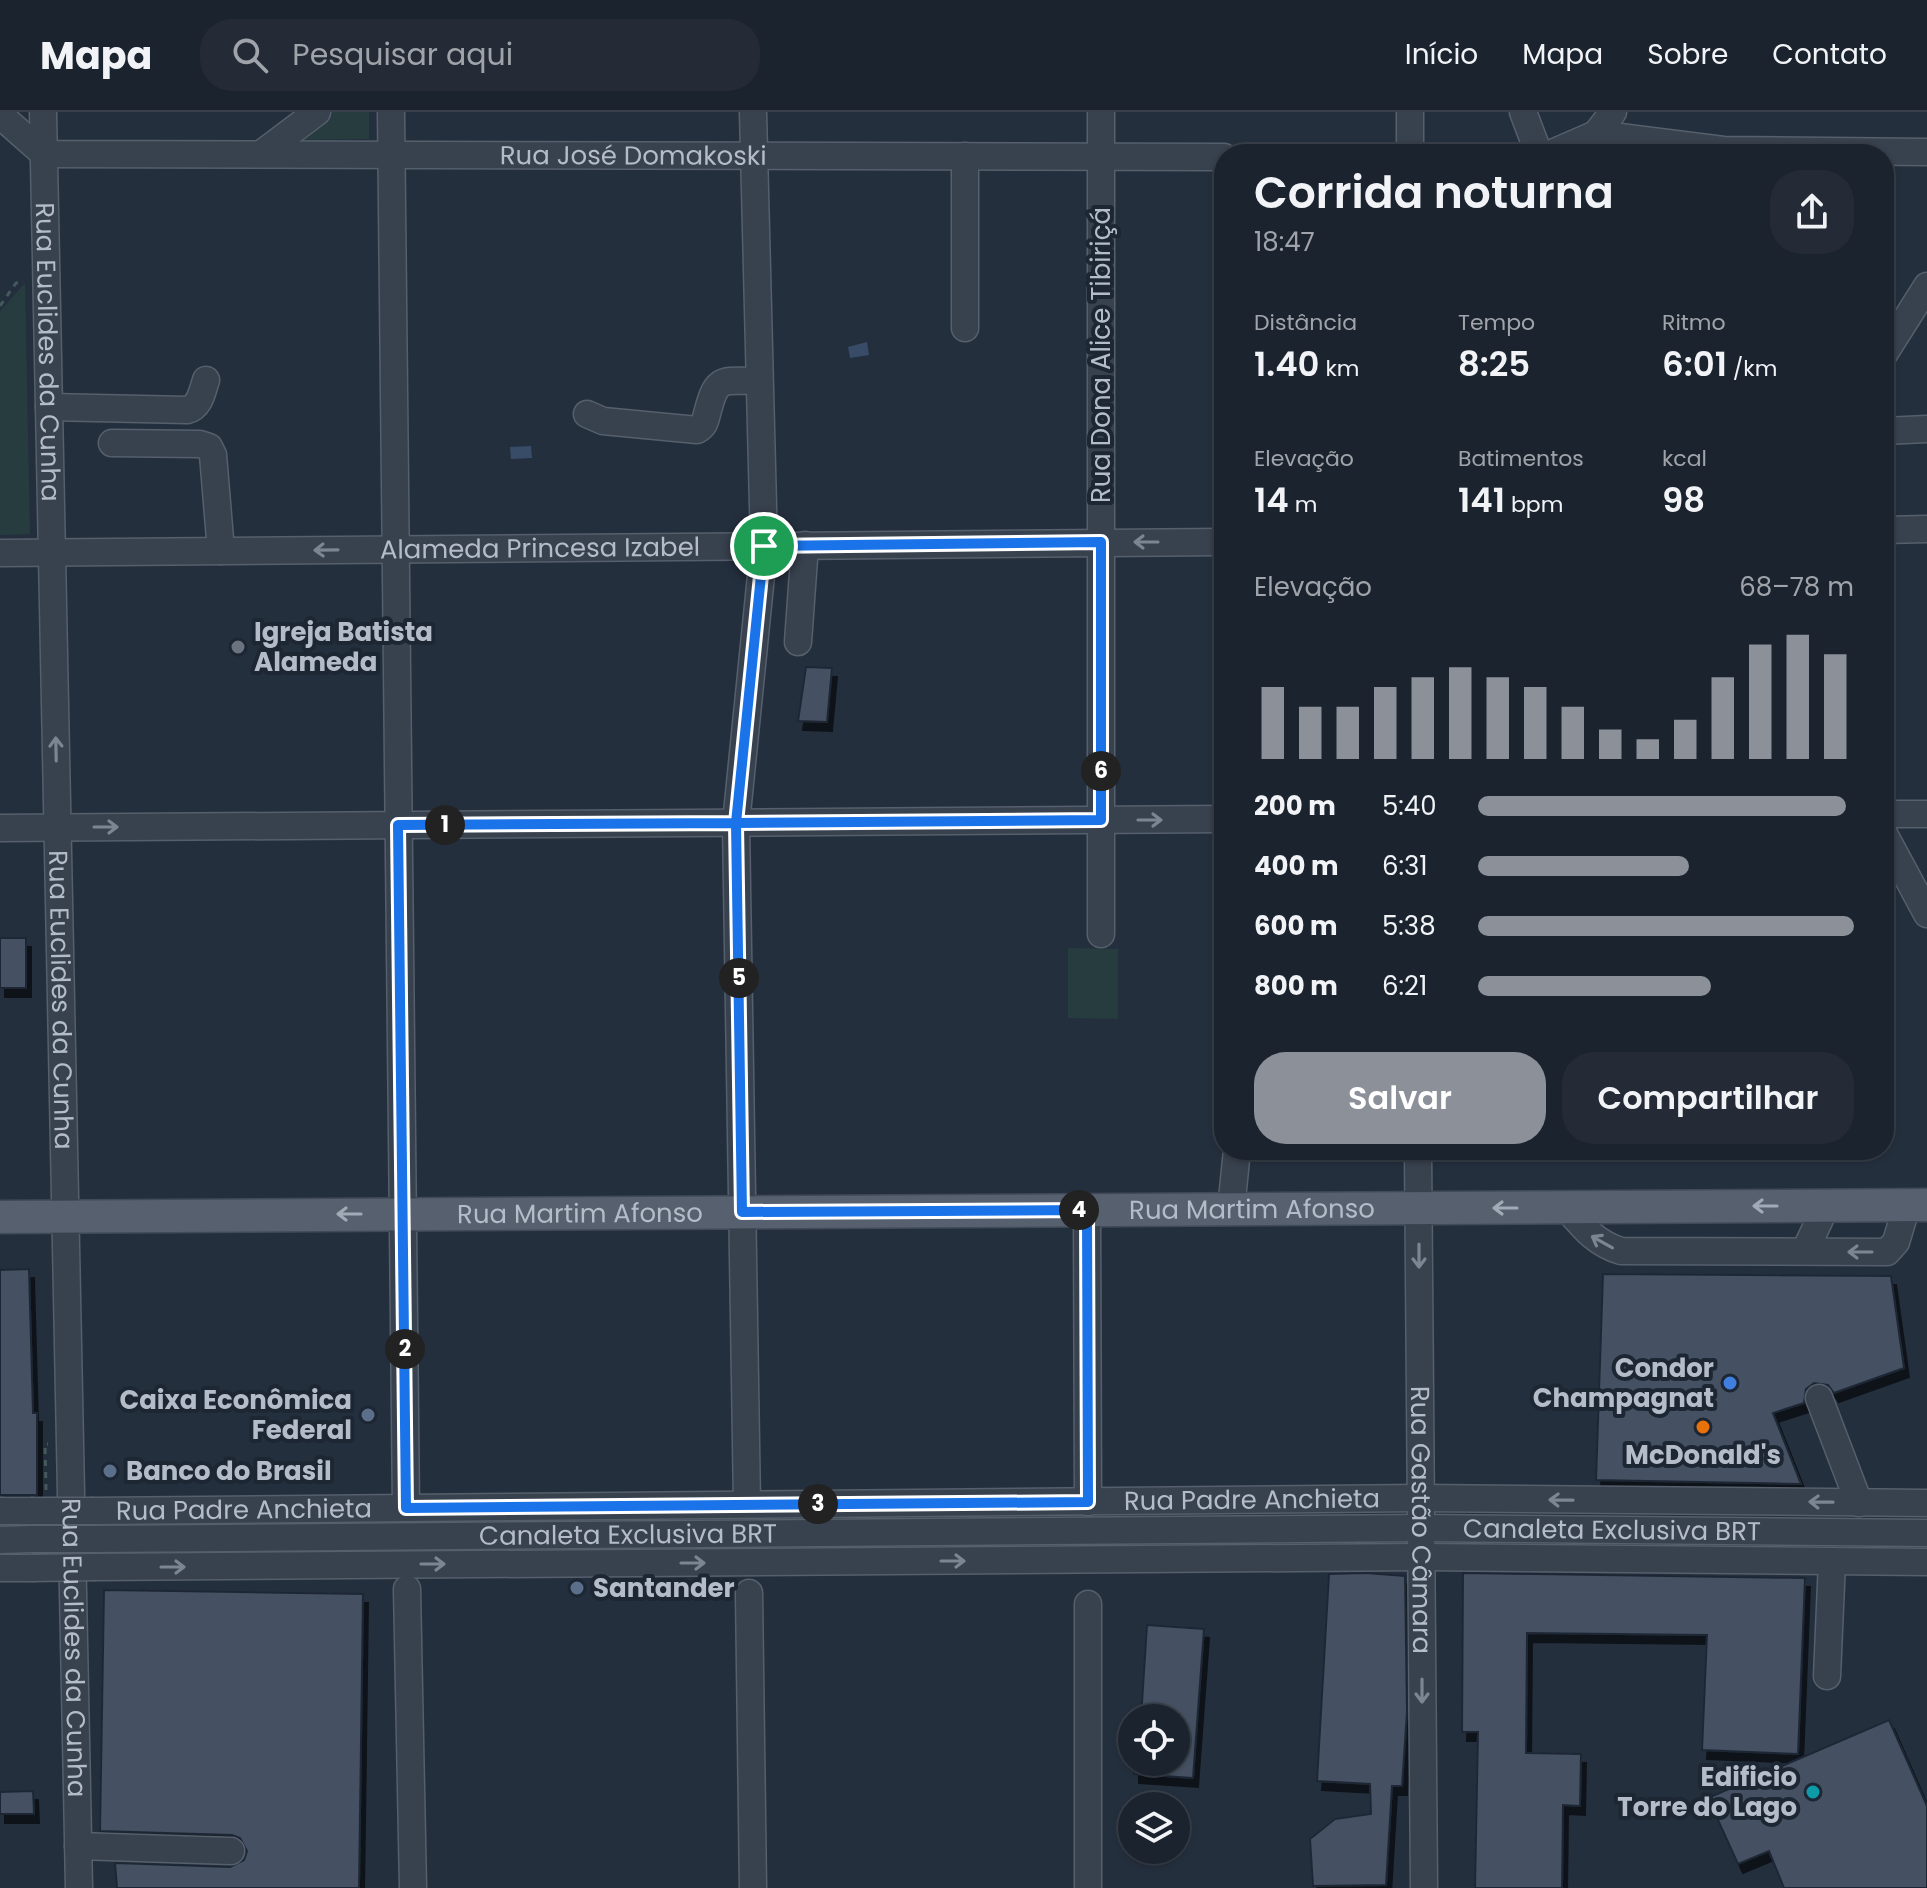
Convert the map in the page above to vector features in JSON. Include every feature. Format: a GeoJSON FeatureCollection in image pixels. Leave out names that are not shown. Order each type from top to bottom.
{"type":"FeatureCollection","features":[{"type":"Feature","properties":{"kind":"main road","name":"Rua Martim Afonso"},"geometry":{"type":"LineString","coordinates":[[0,1217],[1917,1205]]}},
{"type":"Feature","properties":{"kind":"street","name":"Rua Euclides da Cunha"},"geometry":{"type":"LineString","coordinates":[[43,112],[79,1888]]}},
{"type":"Feature","properties":{"kind":"street"},"geometry":{"type":"LineString","coordinates":[[261,154],[317,112]]}},
{"type":"Feature","properties":{"kind":"street"},"geometry":{"type":"LineString","coordinates":[[391,112],[406,1508]]}},
{"type":"Feature","properties":{"kind":"street"},"geometry":{"type":"LineString","coordinates":[[747,1504],[736,823],[764,546],[753,112]]}},
{"type":"Feature","properties":{"kind":"street","name":"Rua Dona Alice Tibiriçá"},"geometry":{"type":"LineString","coordinates":[[1101,112],[1101,934]]}},
{"type":"Feature","properties":{"kind":"street"},"geometry":{"type":"LineString","coordinates":[[1410,112],[1410,144]]}},
{"type":"Feature","properties":{"kind":"street"},"geometry":{"type":"LineString","coordinates":[[1523,112],[1535,144]]}},
{"type":"Feature","properties":{"kind":"street"},"geometry":{"type":"LineString","coordinates":[[1573,144],[1596,134],[1613,112]]}},
{"type":"Feature","properties":{"kind":"street"},"geometry":{"type":"LineString","coordinates":[[0,115],[44,154]]}},
{"type":"Feature","properties":{"kind":"street"},"geometry":{"type":"LineString","coordinates":[[1596,134],[1675,144]]}},
{"type":"Feature","properties":{"kind":"street"},"geometry":{"type":"LineString","coordinates":[[1894,152],[1927,152]]}},
{"type":"Feature","properties":{"kind":"street","name":"Rua José Domakoski"},"geometry":{"type":"LineString","coordinates":[[44,154],[1214,157]]}},
{"type":"Feature","properties":{"kind":"street"},"geometry":{"type":"LineString","coordinates":[[965,156],[965,328]]}},
{"type":"Feature","properties":{"kind":"street"},"geometry":{"type":"LineString","coordinates":[[1894,338],[1927,286]]}},
{"type":"Feature","properties":{"kind":"street"},"geometry":{"type":"LineString","coordinates":[[49,407],[187,410],[194,408],[198,402],[206,380]]}},
{"type":"Feature","properties":{"kind":"street"},"geometry":{"type":"LineString","coordinates":[[587,414],[603,421],[697,430],[704,424],[712,393],[717,386],[729,381],[759,381]]}},
{"type":"Feature","properties":{"kind":"street"},"geometry":{"type":"LineString","coordinates":[[1894,431],[1927,429]]}},
{"type":"Feature","properties":{"kind":"street"},"geometry":{"type":"LineString","coordinates":[[112,443],[200,444],[209,447],[213,455],[221,551]]}},
{"type":"Feature","properties":{"kind":"street"},"geometry":{"type":"LineString","coordinates":[[1894,530],[1927,529]]}},
{"type":"Feature","properties":{"kind":"street","name":"Alameda Princesa Izabel"},"geometry":{"type":"LineString","coordinates":[[0,553],[1214,542]]}},
{"type":"Feature","properties":{"kind":"street"},"geometry":{"type":"LineString","coordinates":[[798,642],[805,545]]}},
{"type":"Feature","properties":{"kind":"street"},"geometry":{"type":"LineString","coordinates":[[1894,814],[1927,814]]}},
{"type":"Feature","properties":{"kind":"street"},"geometry":{"type":"LineString","coordinates":[[0,828],[1214,819]]}},
{"type":"Feature","properties":{"kind":"street"},"geometry":{"type":"LineString","coordinates":[[1894,853],[1927,914]]}},
{"type":"Feature","properties":{"kind":"street"},"geometry":{"type":"LineString","coordinates":[[1231,1209],[1236,1160]]}},
{"type":"Feature","properties":{"kind":"street","name":"Rua Gastão Câmara"},"geometry":{"type":"LineString","coordinates":[[1418,1160],[1424,1888]]}},
{"type":"Feature","properties":{"kind":"street"},"geometry":{"type":"LineString","coordinates":[[1566,1207],[1591,1237],[1621,1251],[1887,1252],[1917,1205]]}},
{"type":"Feature","properties":{"kind":"street"},"geometry":{"type":"LineString","coordinates":[[1805,1251],[1826,1206]]}},
{"type":"Feature","properties":{"kind":"street"},"geometry":{"type":"LineString","coordinates":[[1087,1210],[1088,1502]]}},
{"type":"Feature","properties":{"kind":"street"},"geometry":{"type":"LineString","coordinates":[[1819,1398],[1859,1503]]}},
{"type":"Feature","properties":{"kind":"street","name":"Rua Padre Anchieta"},"geometry":{"type":"LineString","coordinates":[[0,1511],[1421,1498],[1927,1503]]}},
{"type":"Feature","properties":{"kind":"street","name":"Canaleta Exclusiva BRT"},"geometry":{"type":"LineString","coordinates":[[0,1540],[1421,1528],[1927,1533]]}},
{"type":"Feature","properties":{"kind":"street"},"geometry":{"type":"LineString","coordinates":[[0,1568],[1421,1557],[1927,1562]]}},
{"type":"Feature","properties":{"kind":"street"},"geometry":{"type":"LineString","coordinates":[[1827,1676],[1832,1561]]}},
{"type":"Feature","properties":{"kind":"street"},"geometry":{"type":"LineString","coordinates":[[407,1589],[413,1888]]}},
{"type":"Feature","properties":{"kind":"street"},"geometry":{"type":"LineString","coordinates":[[749,1593],[753,1888]]}},
{"type":"Feature","properties":{"kind":"street"},"geometry":{"type":"LineString","coordinates":[[1088,1604],[1088,1888]]}},
{"type":"Feature","properties":{"kind":"street"},"geometry":{"type":"LineString","coordinates":[[78,1846],[231,1851]]}},
{"type":"Feature","properties":{"kind":"path"},"geometry":{"type":"LineString","coordinates":[[0,306],[16,283],[47,282]]}},
{"type":"Feature","properties":{"kind":"green space"},"geometry":{"type":"Polygon","coordinates":[[[332,112],[369,112],[369,139],[296,140],[332,112]]]}},
{"type":"Feature","properties":{"kind":"green space"},"geometry":{"type":"Polygon","coordinates":[[[25,283],[30,534],[0,535],[0,311],[25,283]]]}},
{"type":"Feature","properties":{"kind":"green space"},"geometry":{"type":"Polygon","coordinates":[[[1068,948],[1118,949],[1118,1019],[1068,1018],[1068,948]]]}},
{"type":"Feature","properties":{"kind":"water"},"geometry":{"type":"Polygon","coordinates":[[[867,342],[869,355],[850,358],[848,347],[867,342]]]}},
{"type":"Feature","properties":{"kind":"water"},"geometry":{"type":"Polygon","coordinates":[[[531,446],[532,458],[511,459],[510,447],[531,446]]]}},
{"type":"Feature","properties":{"kind":"building"},"geometry":{"type":"Polygon","coordinates":[[[806,667],[832,668],[827,722],[798,721],[806,667]]]}},
{"type":"Feature","properties":{"kind":"building"},"geometry":{"type":"Polygon","coordinates":[[[0,938],[26,938],[26,988],[0,988],[0,938]]]}},
{"type":"Feature","properties":{"kind":"building"},"geometry":{"type":"Polygon","coordinates":[[[29,1269],[33,1413],[37,1413],[37,1495],[0,1495],[0,1270],[29,1269]]]}},
{"type":"Feature","properties":{"kind":"building","name":"Condor Champagnat"},"geometry":{"type":"Polygon","coordinates":[[[1603,1274],[1891,1276],[1904,1368],[1834,1393],[1828,1385],[1814,1383],[1806,1389],[1804,1403],[1773,1413],[1801,1484],[1596,1480],[1603,1274]]]}},
{"type":"Feature","properties":{"kind":"building"},"geometry":{"type":"Polygon","coordinates":[[[1463,1573],[1805,1578],[1798,1754],[1702,1750],[1707,1635],[1527,1633],[1526,1753],[1581,1754],[1580,1806],[1563,1805],[1562,1888],[1475,1888],[1478,1732],[1462,1732],[1463,1573]]]}},
{"type":"Feature","properties":{"kind":"building"},"geometry":{"type":"Polygon","coordinates":[[[1329,1574],[1405,1576],[1407,1712],[1402,1786],[1392,1786],[1386,1885],[1313,1886],[1310,1839],[1335,1819],[1371,1814],[1370,1784],[1317,1781],[1329,1574]]]}},
{"type":"Feature","properties":{"kind":"building"},"geometry":{"type":"Polygon","coordinates":[[[104,1590],[363,1594],[359,1888],[117,1888],[115,1863],[230,1867],[244,1860],[247,1851],[240,1838],[232,1835],[100,1831],[104,1590]]]}},
{"type":"Feature","properties":{"kind":"building"},"geometry":{"type":"Polygon","coordinates":[[[1147,1625],[1204,1629],[1193,1778],[1164,1776],[1190,1776],[1190,1704],[1142,1704],[1147,1625]]]}},
{"type":"Feature","properties":{"kind":"building"},"geometry":{"type":"Polygon","coordinates":[[[1889,1720],[1927,1806],[1927,1888],[1784,1888],[1769,1851],[1738,1864],[1708,1798],[1889,1720]]]}},
{"type":"Feature","properties":{"kind":"building"},"geometry":{"type":"Polygon","coordinates":[[[33,1791],[34,1814],[0,1814],[0,1792],[33,1791]]]}},
{"type":"Feature","properties":{"kind":"place","name":"Igreja Batista Alameda"},"geometry":{"type":"Point","coordinates":[238,647]}},
{"type":"Feature","properties":{"kind":"place","name":"Condor Champagnat"},"geometry":{"type":"Point","coordinates":[1730,1383]}},
{"type":"Feature","properties":{"kind":"place","name":"Caixa Econômica Federal"},"geometry":{"type":"Point","coordinates":[368,1415]}},
{"type":"Feature","properties":{"kind":"place","name":"McDonald's"},"geometry":{"type":"Point","coordinates":[1703,1427]}},
{"type":"Feature","properties":{"kind":"place","name":"Banco do Brasil"},"geometry":{"type":"Point","coordinates":[110,1471]}},
{"type":"Feature","properties":{"kind":"place","name":"Santander"},"geometry":{"type":"Point","coordinates":[577,1588]}},
{"type":"Feature","properties":{"kind":"place","name":"Edificio Torre do Lago"},"geometry":{"type":"Point","coordinates":[1813,1792]}},
{"type":"Feature","properties":{"kind":"route"},"geometry":{"type":"LineString","coordinates":[[764,546],[736,823],[398,825],[406,1508],[1088,1502],[1087,1210],[742,1212],[736,823],[1101,820],[1101,542],[764,546]]}}]}
